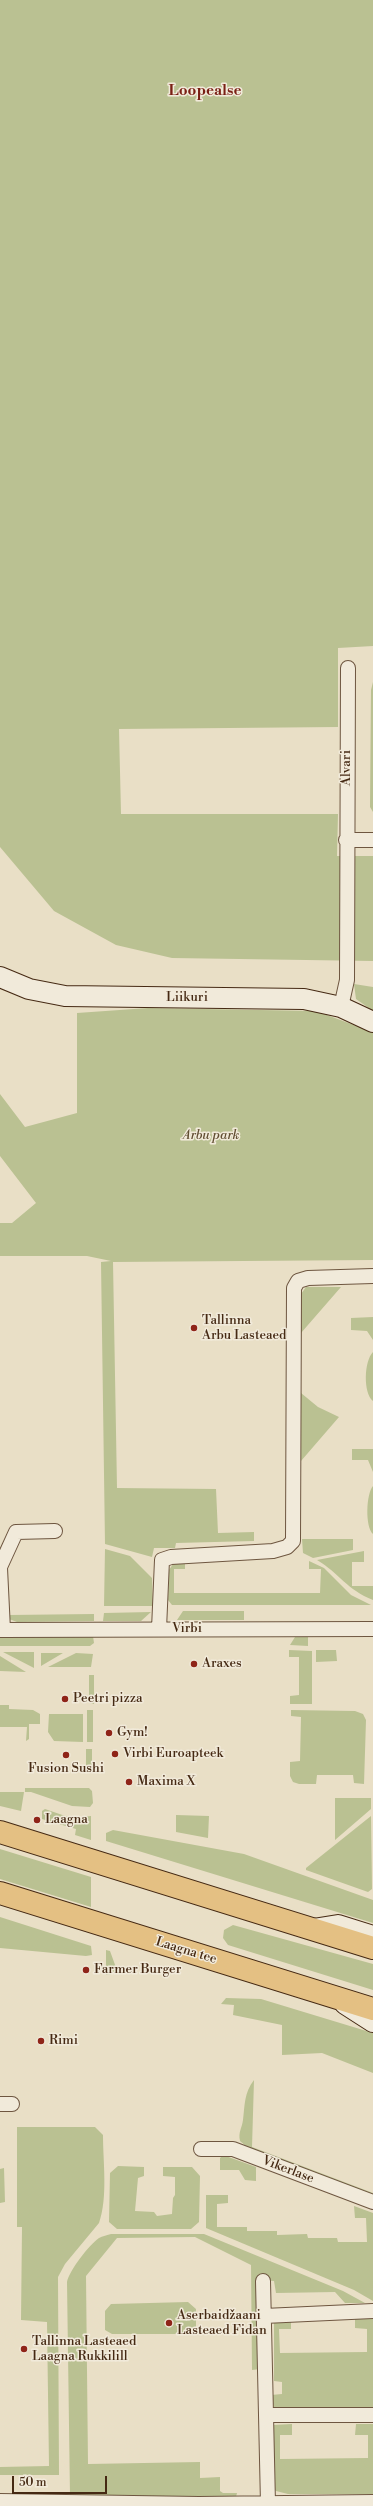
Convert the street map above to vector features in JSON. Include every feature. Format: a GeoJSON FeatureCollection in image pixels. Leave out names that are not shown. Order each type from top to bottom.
{"type":"FeatureCollection","features":[{"type":"Feature","properties":{"kind":"main road"},"geometry":{"type":"LineString","coordinates":[[0,1832],[373,1948]]}},
{"type":"Feature","properties":{"kind":"main road","name":"Laagna tee"},"geometry":{"type":"LineString","coordinates":[[0,1893],[373,2009]]}},
{"type":"Feature","properties":{"kind":"street","name":"Alvari"},"geometry":{"type":"LineString","coordinates":[[342,1007],[348,980],[346,840],[348,668]]}},
{"type":"Feature","properties":{"kind":"street"},"geometry":{"type":"LineString","coordinates":[[346,840],[373,840]]}},
{"type":"Feature","properties":{"kind":"street","name":"Liikuri"},"geometry":{"type":"LineString","coordinates":[[0,977],[29,989],[65,996],[292,999],[315,1001],[342,1007],[373,1022]]}},
{"type":"Feature","properties":{"kind":"street"},"geometry":{"type":"LineString","coordinates":[[159,1629],[162,1560],[171,1556],[274,1551],[287,1547],[293,1541],[294,1288],[298,1281],[308,1278],[373,1276]]}},
{"type":"Feature","properties":{"kind":"street"},"geometry":{"type":"LineString","coordinates":[[1,1630],[0,1567],[16,1532],[55,1531]]}},
{"type":"Feature","properties":{"kind":"street","name":"Virbi"},"geometry":{"type":"LineString","coordinates":[[1,1630],[373,1629]]}},
{"type":"Feature","properties":{"kind":"street"},"geometry":{"type":"LineString","coordinates":[[313,1929],[338,1924],[373,1936]]}},
{"type":"Feature","properties":{"kind":"street"},"geometry":{"type":"LineString","coordinates":[[333,1997],[373,2022]]}},
{"type":"Feature","properties":{"kind":"street","name":"Vikerlase"},"geometry":{"type":"LineString","coordinates":[[202,2149],[233,2149],[373,2202]]}},
{"type":"Feature","properties":{"kind":"street"},"geometry":{"type":"LineString","coordinates":[[263,2281],[268,2504]]}},
{"type":"Feature","properties":{"kind":"street"},"geometry":{"type":"LineString","coordinates":[[264,2316],[373,2311]]}},
{"type":"Feature","properties":{"kind":"street"},"geometry":{"type":"LineString","coordinates":[[266,2415],[373,2415]]}},
{"type":"Feature","properties":{"kind":"street"},"geometry":{"type":"LineString","coordinates":[[0,2501],[326,2505],[373,2502]]}},
{"type":"Feature","properties":{"kind":"green space"},"geometry":{"type":"Polygon","coordinates":[[[0,0],[373,0],[373,646],[338,648],[338,727],[119,729],[121,814],[338,814],[337,856],[373,856],[373,961],[172,958],[116,945],[54,911],[0,847],[0,0]]]}},
{"type":"Feature","properties":{"kind":"green space"},"geometry":{"type":"Polygon","coordinates":[[[373,682],[373,812],[370,807],[371,690],[373,682]]]}},
{"type":"Feature","properties":{"kind":"green space"},"geometry":{"type":"Polygon","coordinates":[[[354,984],[373,987],[373,1011],[356,999],[354,984]]]}},
{"type":"Feature","properties":{"kind":"green space","name":"Arbu park"},"geometry":{"type":"Polygon","coordinates":[[[148,1008],[316,1011],[373,1032],[373,1260],[113,1262],[117,1488],[216,1489],[218,1533],[254,1532],[254,1541],[176,1543],[175,1548],[154,1548],[152,1557],[105,1544],[101,1262],[111,1261],[87,1256],[0,1256],[0,1223],[12,1223],[36,1203],[0,1156],[0,1094],[25,1127],[77,1113],[77,1013],[148,1008]]]}},
{"type":"Feature","properties":{"kind":"green space"},"geometry":{"type":"Polygon","coordinates":[[[306,1287],[341,1287],[301,1333],[301,1294],[306,1287]]]}},
{"type":"Feature","properties":{"kind":"green space"},"geometry":{"type":"Polygon","coordinates":[[[373,1317],[373,1340],[367,1331],[351,1330],[351,1318],[373,1317]]]}},
{"type":"Feature","properties":{"kind":"green space"},"geometry":{"type":"Polygon","coordinates":[[[373,1352],[373,1401],[370,1397],[366,1384],[366,1369],[370,1356],[373,1352]]]}},
{"type":"Feature","properties":{"kind":"green space"},"geometry":{"type":"Polygon","coordinates":[[[301,1393],[318,1407],[339,1417],[301,1461],[301,1393]]]}},
{"type":"Feature","properties":{"kind":"green space"},"geometry":{"type":"Polygon","coordinates":[[[352,1449],[373,1449],[373,1472],[368,1460],[352,1460],[352,1449]]]}},
{"type":"Feature","properties":{"kind":"green space"},"geometry":{"type":"Polygon","coordinates":[[[373,1486],[373,1534],[370,1530],[367,1510],[369,1496],[373,1486]]]}},
{"type":"Feature","properties":{"kind":"green space"},"geometry":{"type":"Polygon","coordinates":[[[302,1539],[353,1539],[353,1550],[313,1558],[303,1553],[302,1539]]]}},
{"type":"Feature","properties":{"kind":"green space"},"geometry":{"type":"Polygon","coordinates":[[[105,1549],[130,1556],[152,1578],[153,1606],[104,1606],[105,1549]]]}},
{"type":"Feature","properties":{"kind":"green space"},"geometry":{"type":"Polygon","coordinates":[[[364,1551],[364,1562],[352,1562],[352,1586],[373,1586],[373,1600],[356,1591],[317,1560],[364,1551]]]}},
{"type":"Feature","properties":{"kind":"green space"},"geometry":{"type":"Polygon","coordinates":[[[309,1561],[324,1568],[351,1595],[371,1605],[172,1605],[168,1600],[169,1570],[173,1564],[185,1564],[185,1569],[174,1569],[174,1593],[320,1593],[321,1569],[309,1569],[309,1561]]]}},
{"type":"Feature","properties":{"kind":"green space"},"geometry":{"type":"Polygon","coordinates":[[[183,1611],[244,1611],[244,1620],[177,1620],[183,1611]]]}},
{"type":"Feature","properties":{"kind":"green space"},"geometry":{"type":"Polygon","coordinates":[[[151,1612],[141,1621],[103,1621],[104,1613],[151,1612]]]}},
{"type":"Feature","properties":{"kind":"green space"},"geometry":{"type":"Polygon","coordinates":[[[94,1614],[94,1621],[17,1622],[9,1619],[9,1615],[94,1614]]]}},
{"type":"Feature","properties":{"kind":"green space"},"geometry":{"type":"Polygon","coordinates":[[[308,1635],[308,1646],[290,1645],[295,1637],[308,1635]]]}},
{"type":"Feature","properties":{"kind":"green space"},"geometry":{"type":"Polygon","coordinates":[[[93,1636],[94,1643],[90,1646],[0,1646],[0,1637],[93,1636]]]}},
{"type":"Feature","properties":{"kind":"green space"},"geometry":{"type":"Polygon","coordinates":[[[289,1650],[312,1651],[312,1704],[290,1704],[290,1696],[299,1695],[299,1657],[289,1657],[289,1650]]]}},
{"type":"Feature","properties":{"kind":"green space"},"geometry":{"type":"Polygon","coordinates":[[[316,1650],[336,1650],[337,1661],[316,1662],[316,1650]]]}},
{"type":"Feature","properties":{"kind":"green space"},"geometry":{"type":"Polygon","coordinates":[[[3,1652],[34,1652],[34,1668],[3,1652]]]}},
{"type":"Feature","properties":{"kind":"green space"},"geometry":{"type":"Polygon","coordinates":[[[41,1653],[63,1653],[41,1666],[41,1653]]]}},
{"type":"Feature","properties":{"kind":"green space"},"geometry":{"type":"Polygon","coordinates":[[[76,1653],[93,1654],[91,1667],[48,1667],[76,1653]]]}},
{"type":"Feature","properties":{"kind":"green space"},"geometry":{"type":"Polygon","coordinates":[[[0,1656],[26,1672],[0,1671],[0,1656]]]}},
{"type":"Feature","properties":{"kind":"green space"},"geometry":{"type":"Polygon","coordinates":[[[89,1675],[94,1675],[94,1704],[89,1703],[89,1675]]]}},
{"type":"Feature","properties":{"kind":"green space"},"geometry":{"type":"Polygon","coordinates":[[[0,1705],[9,1705],[9,1709],[33,1710],[40,1714],[40,1724],[29,1724],[29,1739],[26,1741],[27,1727],[0,1727],[0,1705]]]}},
{"type":"Feature","properties":{"kind":"green space"},"geometry":{"type":"Polygon","coordinates":[[[87,1710],[93,1710],[93,1742],[87,1742],[87,1710]]]}},
{"type":"Feature","properties":{"kind":"green space"},"geometry":{"type":"Polygon","coordinates":[[[291,1710],[355,1711],[363,1714],[366,1720],[364,1784],[354,1783],[353,1775],[317,1775],[316,1784],[299,1784],[293,1782],[290,1776],[290,1762],[300,1761],[301,1717],[291,1716],[291,1710]]]}},
{"type":"Feature","properties":{"kind":"green space"},"geometry":{"type":"Polygon","coordinates":[[[49,1714],[83,1714],[83,1742],[54,1741],[48,1732],[49,1714]]]}},
{"type":"Feature","properties":{"kind":"green space"},"geometry":{"type":"Polygon","coordinates":[[[86,1749],[92,1749],[92,1772],[86,1772],[86,1749]]]}},
{"type":"Feature","properties":{"kind":"green space"},"geometry":{"type":"Polygon","coordinates":[[[25,1788],[89,1788],[92,1791],[93,1803],[90,1807],[72,1806],[31,1792],[25,1792],[25,1788]]]}},
{"type":"Feature","properties":{"kind":"green space"},"geometry":{"type":"Polygon","coordinates":[[[0,1792],[24,1792],[21,1811],[0,1806],[0,1792]]]}},
{"type":"Feature","properties":{"kind":"green space"},"geometry":{"type":"Polygon","coordinates":[[[335,1798],[371,1798],[371,1809],[335,1840],[335,1798]]]}},
{"type":"Feature","properties":{"kind":"green space"},"geometry":{"type":"Polygon","coordinates":[[[45,1809],[71,1818],[91,1816],[91,1840],[75,1835],[76,1829],[42,1819],[42,1811],[45,1809]]]}},
{"type":"Feature","properties":{"kind":"green space"},"geometry":{"type":"Polygon","coordinates":[[[176,1815],[209,1816],[208,1838],[176,1832],[176,1815]]]}},
{"type":"Feature","properties":{"kind":"green space"},"geometry":{"type":"Polygon","coordinates":[[[371,1816],[372,1889],[368,1892],[306,1870],[306,1868],[371,1816]]]}},
{"type":"Feature","properties":{"kind":"green space"},"geometry":{"type":"Polygon","coordinates":[[[113,1830],[244,1854],[373,1900],[373,1923],[106,1841],[106,1833],[113,1830]]]}},
{"type":"Feature","properties":{"kind":"green space"},"geometry":{"type":"Polygon","coordinates":[[[0,1849],[91,1877],[91,1907],[0,1879],[0,1849]]]}},
{"type":"Feature","properties":{"kind":"green space"},"geometry":{"type":"Polygon","coordinates":[[[0,1917],[91,1946],[92,1955],[86,1956],[0,1948],[0,1917]]]}},
{"type":"Feature","properties":{"kind":"green space"},"geometry":{"type":"Polygon","coordinates":[[[233,1925],[373,1964],[373,1990],[228,1945],[223,1938],[224,1930],[233,1925]]]}},
{"type":"Feature","properties":{"kind":"green space"},"geometry":{"type":"Polygon","coordinates":[[[106,1950],[110,1951],[118,1973],[106,1975],[106,1950]]]}},
{"type":"Feature","properties":{"kind":"green space"},"geometry":{"type":"Polygon","coordinates":[[[226,1998],[261,1999],[373,2033],[373,2073],[322,2053],[282,2055],[282,2025],[233,2015],[234,2005],[221,2004],[226,1998]]]}},
{"type":"Feature","properties":{"kind":"green space"},"geometry":{"type":"Polygon","coordinates":[[[254,2080],[252,2147],[373,2193],[373,2196],[248,2148],[240,2141],[240,2133],[248,2089],[254,2080]]]}},
{"type":"Feature","properties":{"kind":"green space"},"geometry":{"type":"Polygon","coordinates":[[[17,2127],[95,2127],[103,2135],[104,2191],[102,2213],[99,2223],[65,2264],[58,2277],[59,2475],[0,2475],[0,2467],[49,2466],[47,2322],[21,2320],[22,2227],[17,2227],[17,2127]]]}},
{"type":"Feature","properties":{"kind":"green space"},"geometry":{"type":"Polygon","coordinates":[[[223,2155],[256,2167],[256,2181],[245,2180],[239,2170],[220,2170],[220,2158],[223,2155]]]}},
{"type":"Feature","properties":{"kind":"green space"},"geometry":{"type":"Polygon","coordinates":[[[118,2166],[144,2167],[144,2176],[138,2178],[135,2211],[154,2212],[157,2216],[172,2214],[173,2198],[175,2195],[175,2177],[163,2176],[163,2167],[192,2167],[200,2176],[199,2222],[191,2229],[117,2229],[109,2222],[110,2173],[118,2166]]]}},
{"type":"Feature","properties":{"kind":"green space"},"geometry":{"type":"Polygon","coordinates":[[[4,2168],[5,2202],[0,2203],[0,2169],[4,2168]]]}},
{"type":"Feature","properties":{"kind":"green space"},"geometry":{"type":"Polygon","coordinates":[[[206,2195],[228,2195],[228,2203],[217,2204],[217,2227],[247,2227],[247,2231],[277,2231],[277,2235],[307,2234],[308,2238],[337,2238],[338,2242],[367,2242],[366,2218],[355,2218],[354,2206],[373,2213],[373,2301],[354,2290],[206,2228],[206,2195]]]}},
{"type":"Feature","properties":{"kind":"green space"},"geometry":{"type":"Polygon","coordinates":[[[111,2234],[204,2234],[343,2291],[365,2303],[345,2303],[335,2292],[276,2293],[274,2281],[258,2280],[260,2369],[252,2370],[251,2265],[195,2237],[117,2238],[86,2276],[88,2464],[200,2462],[200,2478],[220,2477],[220,2491],[223,2493],[237,2493],[236,2497],[70,2496],[67,2282],[71,2271],[90,2246],[99,2238],[111,2234]]]}},
{"type":"Feature","properties":{"kind":"green space"},"geometry":{"type":"Polygon","coordinates":[[[188,2302],[196,2309],[196,2327],[192,2334],[112,2334],[105,2330],[105,2311],[111,2304],[188,2302]]]}},
{"type":"Feature","properties":{"kind":"green space"},"geometry":{"type":"Polygon","coordinates":[[[373,2317],[373,2410],[274,2408],[271,2395],[282,2394],[282,2382],[274,2381],[274,2323],[277,2318],[291,2318],[291,2329],[279,2329],[280,2353],[367,2352],[367,2329],[355,2328],[355,2318],[373,2317]]]}},
{"type":"Feature","properties":{"kind":"green space"},"geometry":{"type":"Polygon","coordinates":[[[292,2424],[292,2435],[280,2435],[280,2459],[368,2458],[368,2435],[355,2435],[356,2424],[373,2424],[373,2494],[288,2494],[276,2491],[273,2488],[273,2425],[292,2424]]]}},
{"type":"Feature","properties":{"kind":"place","name":"Tallinna Arbu Lasteaed"},"geometry":{"type":"Point","coordinates":[194,1328]}},
{"type":"Feature","properties":{"kind":"place","name":"Araxes"},"geometry":{"type":"Point","coordinates":[194,1664]}},
{"type":"Feature","properties":{"kind":"place","name":"Peetri pizza"},"geometry":{"type":"Point","coordinates":[65,1699]}},
{"type":"Feature","properties":{"kind":"place","name":"Gym!"},"geometry":{"type":"Point","coordinates":[109,1733]}},
{"type":"Feature","properties":{"kind":"place","name":"Virbi Euroapteek"},"geometry":{"type":"Point","coordinates":[115,1754]}},
{"type":"Feature","properties":{"kind":"place","name":"Fusion Sushi"},"geometry":{"type":"Point","coordinates":[66,1755]}},
{"type":"Feature","properties":{"kind":"place","name":"Maxima X"},"geometry":{"type":"Point","coordinates":[129,1782]}},
{"type":"Feature","properties":{"kind":"place","name":"Laagna"},"geometry":{"type":"Point","coordinates":[37,1820]}},
{"type":"Feature","properties":{"kind":"place","name":"Farmer Burger"},"geometry":{"type":"Point","coordinates":[86,1970]}},
{"type":"Feature","properties":{"kind":"place","name":"Rimi"},"geometry":{"type":"Point","coordinates":[41,2041]}},
{"type":"Feature","properties":{"kind":"place","name":"Aserbaidžaani Lasteaed Fidan"},"geometry":{"type":"Point","coordinates":[169,2323]}},
{"type":"Feature","properties":{"kind":"place","name":"Tallinna Lasteaed Laagna Rukkilill"},"geometry":{"type":"Point","coordinates":[24,2349]}},
{"type":"Feature","properties":{"kind":"district","name":"Loopealse"},"geometry":{"type":"Point","coordinates":[205,91]}}]}
